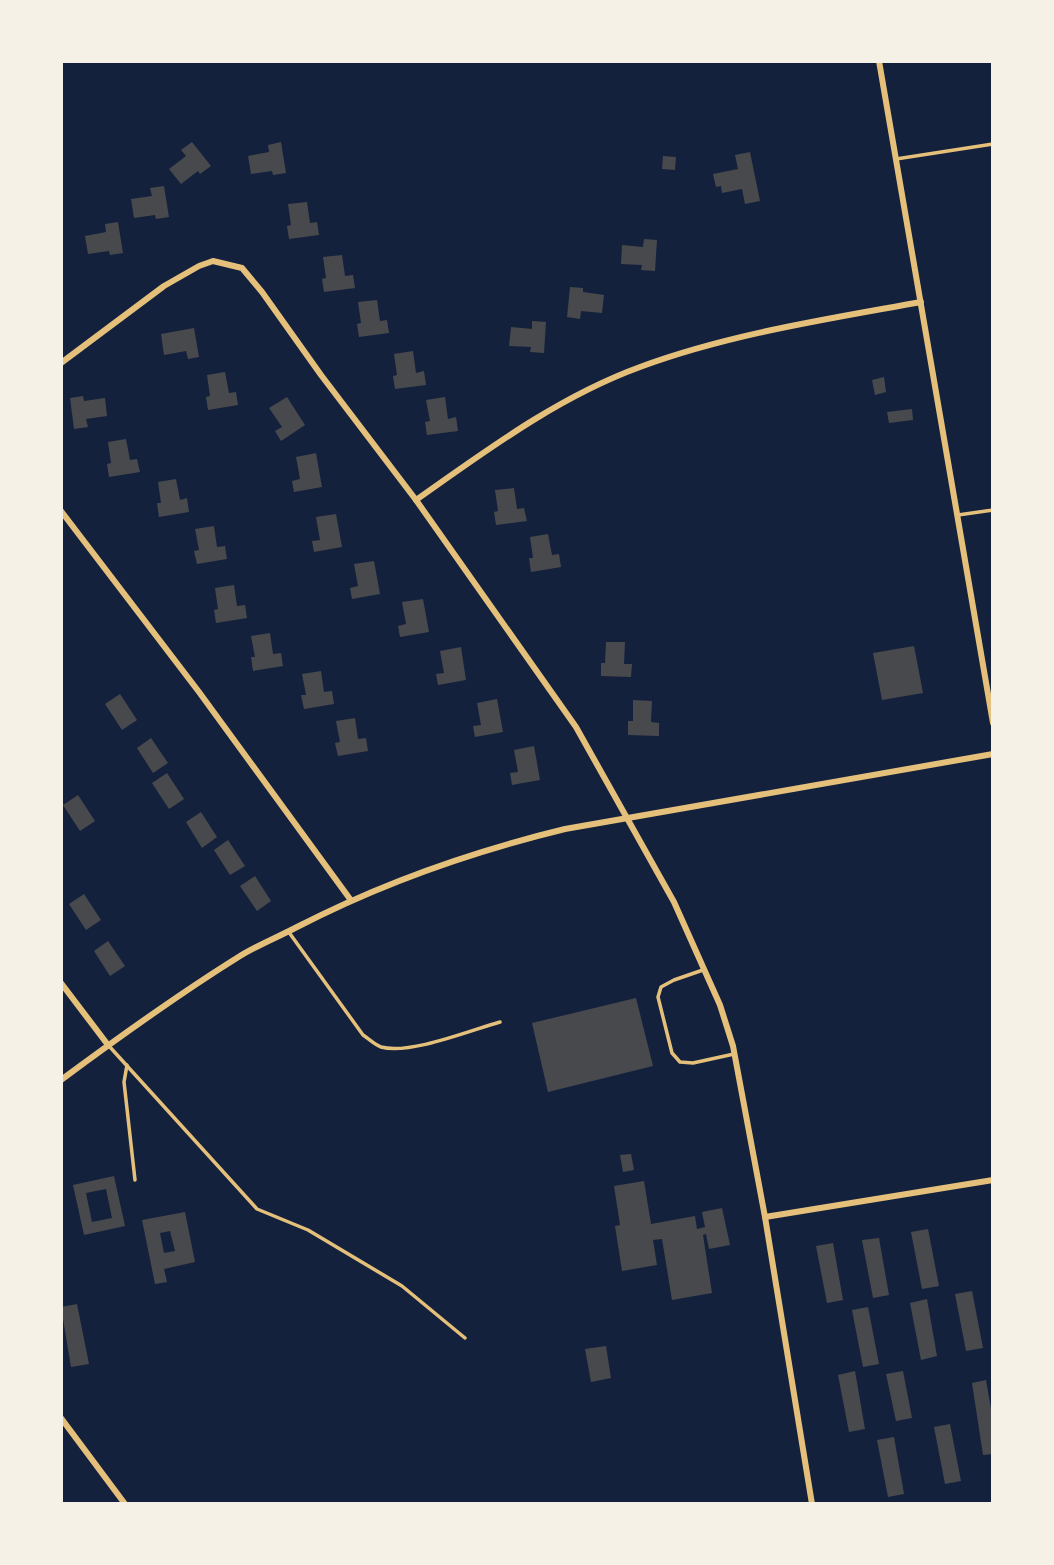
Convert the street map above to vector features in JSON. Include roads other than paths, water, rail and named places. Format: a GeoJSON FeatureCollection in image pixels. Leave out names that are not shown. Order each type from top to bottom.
{"type":"FeatureCollection","features":[{"type":"Feature","properties":{"kind":"street"},"geometry":{"type":"LineString","coordinates":[[878,61],[993,723]]}},
{"type":"Feature","properties":{"kind":"street"},"geometry":{"type":"LineString","coordinates":[[61,363],[164,286],[199,266],[213,261],[242,268],[416,500],[576,727],[674,902],[720,1005],[734,1054],[765,1217],[812,1504]]}},
{"type":"Feature","properties":{"kind":"street"},"geometry":{"type":"LineString","coordinates":[[416,500],[495,444],[547,412],[589,389],[640,367],[803,323],[921,302]]}},
{"type":"Feature","properties":{"kind":"street"},"geometry":{"type":"LineString","coordinates":[[61,511],[199,692],[351,899]]}},
{"type":"Feature","properties":{"kind":"street"},"geometry":{"type":"LineString","coordinates":[[61,1080],[108,1045],[241,956],[351,899],[424,870],[498,845],[565,829],[993,754]]}},
{"type":"Feature","properties":{"kind":"street"},"geometry":{"type":"LineString","coordinates":[[61,983],[108,1045]]}},
{"type":"Feature","properties":{"kind":"street"},"geometry":{"type":"LineString","coordinates":[[765,1217],[993,1180]]}},
{"type":"Feature","properties":{"kind":"street"},"geometry":{"type":"LineString","coordinates":[[61,1418],[125,1504]]}},
{"type":"Feature","properties":{"kind":"lane"},"geometry":{"type":"LineString","coordinates":[[895,159],[993,144]]}},
{"type":"Feature","properties":{"kind":"lane"},"geometry":{"type":"LineString","coordinates":[[958,515],[993,510]]}},
{"type":"Feature","properties":{"kind":"lane"},"geometry":{"type":"LineString","coordinates":[[288,931],[363,1035],[379,1047],[392,1049],[417,1046],[500,1022]]}},
{"type":"Feature","properties":{"kind":"lane"},"geometry":{"type":"LineString","coordinates":[[705,970],[661,987],[658,997],[672,1053],[680,1062],[692,1063],[734,1054]]}},
{"type":"Feature","properties":{"kind":"lane"},"geometry":{"type":"LineString","coordinates":[[108,1045],[257,1209],[307,1230],[402,1286],[465,1338]]}},
{"type":"Feature","properties":{"kind":"lane"},"geometry":{"type":"LineString","coordinates":[[127,1065],[124,1082],[135,1180]]}}]}
